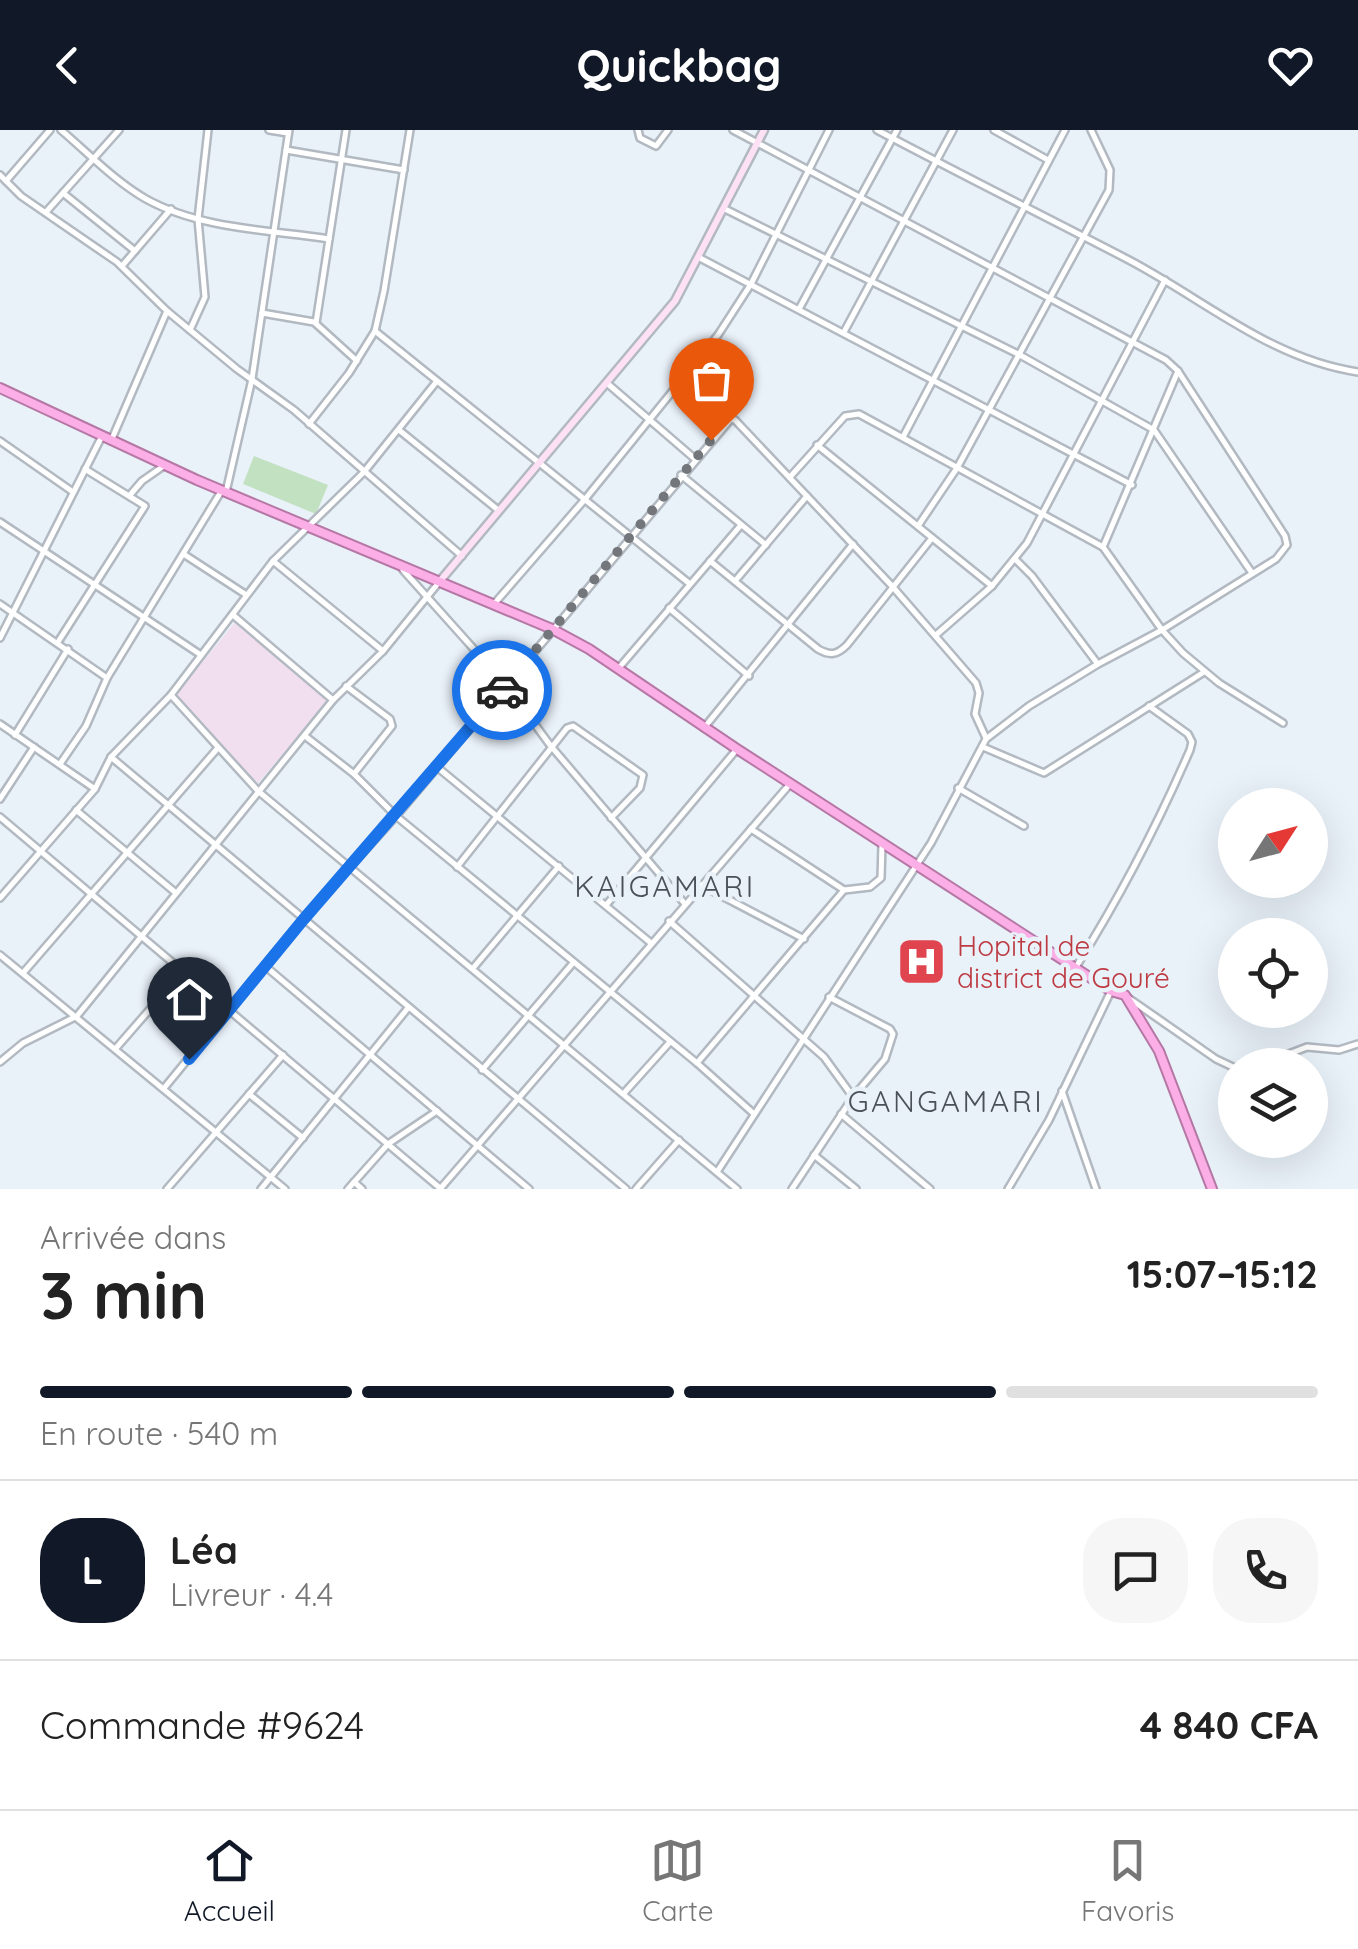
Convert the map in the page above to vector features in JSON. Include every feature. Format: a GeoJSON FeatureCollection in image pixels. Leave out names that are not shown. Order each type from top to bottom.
{"type":"FeatureCollection","features":[{"type":"Feature","properties":{"kind":"highway"},"geometry":{"type":"LineString","coordinates":[[0,388],[106,440],[552,629],[1111,990],[1125,995],[1159,1051],[1212,1189]]}},
{"type":"Feature","properties":{"kind":"main road"},"geometry":{"type":"LineString","coordinates":[[440,581],[675,301],[764,130]]}},
{"type":"Feature","properties":{"kind":"street"},"geometry":{"type":"LineString","coordinates":[[6,182],[47,133],[37,130]]}},
{"type":"Feature","properties":{"kind":"street"},"geometry":{"type":"LineString","coordinates":[[61,130],[142,197],[171,210],[198,220],[329,238]]}},
{"type":"Feature","properties":{"kind":"street"},"geometry":{"type":"LineString","coordinates":[[46,212],[119,130]]}},
{"type":"Feature","properties":{"kind":"street"},"geometry":{"type":"LineString","coordinates":[[190,330],[205,297],[198,220],[208,130]]}},
{"type":"Feature","properties":{"kind":"street"},"geometry":{"type":"LineString","coordinates":[[60,764],[86,726],[107,678],[143,618],[224,491],[252,380],[289,132],[269,130]]}},
{"type":"Feature","properties":{"kind":"street"},"geometry":{"type":"LineString","coordinates":[[316,323],[346,130]]}},
{"type":"Feature","properties":{"kind":"street"},"geometry":{"type":"LineString","coordinates":[[309,424],[375,331],[410,130]]}},
{"type":"Feature","properties":{"kind":"street"},"geometry":{"type":"LineString","coordinates":[[638,130],[640,138],[656,146],[668,130]]}},
{"type":"Feature","properties":{"kind":"street"},"geometry":{"type":"LineString","coordinates":[[717,1172],[943,822],[984,742],[1029,706],[1162,630],[1284,552],[1285,536],[1178,371],[1166,360],[733,130]]}},
{"type":"Feature","properties":{"kind":"street"},"geometry":{"type":"LineString","coordinates":[[494,604],[531,567],[718,335],[750,284],[829,130]]}},
{"type":"Feature","properties":{"kind":"street"},"geometry":{"type":"LineString","coordinates":[[877,130],[1164,280],[1242,330],[1294,354],[1358,372]]}},
{"type":"Feature","properties":{"kind":"street"},"geometry":{"type":"LineString","coordinates":[[799,309],[897,130]]}},
{"type":"Feature","properties":{"kind":"street"},"geometry":{"type":"LineString","coordinates":[[844,332],[953,130]]}},
{"type":"Feature","properties":{"kind":"street"},"geometry":{"type":"LineString","coordinates":[[994,130],[1049,160]]}},
{"type":"Feature","properties":{"kind":"street"},"geometry":{"type":"LineString","coordinates":[[903,438],[1064,130]]}},
{"type":"Feature","properties":{"kind":"street"},"geometry":{"type":"LineString","coordinates":[[918,526],[957,468],[1020,356],[1085,238],[1111,180],[1091,130]]}},
{"type":"Feature","properties":{"kind":"street"},"geometry":{"type":"LineString","coordinates":[[286,150],[404,170]]}},
{"type":"Feature","properties":{"kind":"street"},"geometry":{"type":"LineString","coordinates":[[0,175],[122,266],[167,311],[309,424],[462,556]]}},
{"type":"Feature","properties":{"kind":"street"},"geometry":{"type":"LineString","coordinates":[[63,193],[135,251]]}},
{"type":"Feature","properties":{"kind":"street"},"geometry":{"type":"LineString","coordinates":[[724,208],[1020,356],[1154,430],[1252,573]]}},
{"type":"Feature","properties":{"kind":"street"},"geometry":{"type":"LineString","coordinates":[[122,266],[171,210]]}},
{"type":"Feature","properties":{"kind":"street"},"geometry":{"type":"LineString","coordinates":[[700,258],[1132,485]]}},
{"type":"Feature","properties":{"kind":"street"},"geometry":{"type":"LineString","coordinates":[[935,635],[1016,560],[1164,280]]}},
{"type":"Feature","properties":{"kind":"street"},"geometry":{"type":"LineString","coordinates":[[0,638],[72,492],[106,440],[167,311]]}},
{"type":"Feature","properties":{"kind":"street"},"geometry":{"type":"LineString","coordinates":[[262,313],[316,323],[357,361]]}},
{"type":"Feature","properties":{"kind":"street"},"geometry":{"type":"LineString","coordinates":[[375,331],[690,584]]}},
{"type":"Feature","properties":{"kind":"street"},"geometry":{"type":"LineString","coordinates":[[1103,547],[1178,371]]}},
{"type":"Feature","properties":{"kind":"street"},"geometry":{"type":"LineString","coordinates":[[0,898],[95,789],[112,757],[171,696],[273,561],[364,472],[438,381]]}},
{"type":"Feature","properties":{"kind":"street"},"geometry":{"type":"LineString","coordinates":[[608,384],[694,459]]}},
{"type":"Feature","properties":{"kind":"street"},"geometry":{"type":"LineString","coordinates":[[790,477],[851,413],[859,414],[1103,547],[1162,630],[1204,672],[1283,723]]}},
{"type":"Feature","properties":{"kind":"street"},"geometry":{"type":"LineString","coordinates":[[164,1087],[727,421],[735,420],[790,477],[892,586],[979,688],[975,714],[984,742],[1044,774],[1204,672]]}},
{"type":"Feature","properties":{"kind":"street"},"geometry":{"type":"LineString","coordinates":[[399,430],[500,512]]}},
{"type":"Feature","properties":{"kind":"street"},"geometry":{"type":"LineString","coordinates":[[0,440],[72,492]]}},
{"type":"Feature","properties":{"kind":"street"},"geometry":{"type":"LineString","coordinates":[[817,446],[992,586]]}},
{"type":"Feature","properties":{"kind":"street"},"geometry":{"type":"LineString","coordinates":[[130,494],[142,480],[165,465]]}},
{"type":"Feature","properties":{"kind":"street"},"geometry":{"type":"LineString","coordinates":[[58,642],[145,506],[85,469]]}},
{"type":"Feature","properties":{"kind":"street"},"geometry":{"type":"LineString","coordinates":[[682,474],[766,544]]}},
{"type":"Feature","properties":{"kind":"street"},"geometry":{"type":"LineString","coordinates":[[736,581],[807,496]]}},
{"type":"Feature","properties":{"kind":"street"},"geometry":{"type":"LineString","coordinates":[[0,533],[2,523],[201,655]]}},
{"type":"Feature","properties":{"kind":"street"},"geometry":{"type":"LineString","coordinates":[[618,669],[741,525]]}},
{"type":"Feature","properties":{"kind":"street"},"geometry":{"type":"LineString","coordinates":[[710,561],[818,649],[836,654],[932,538]]}},
{"type":"Feature","properties":{"kind":"street"},"geometry":{"type":"LineString","coordinates":[[704,728],[853,544]]}},
{"type":"Feature","properties":{"kind":"street"},"geometry":{"type":"LineString","coordinates":[[185,555],[246,594]]}},
{"type":"Feature","properties":{"kind":"street"},"geometry":{"type":"LineString","coordinates":[[1016,560],[1098,664]]}},
{"type":"Feature","properties":{"kind":"street"},"geometry":{"type":"LineString","coordinates":[[273,561],[382,651]]}},
{"type":"Feature","properties":{"kind":"street"},"geometry":{"type":"LineString","coordinates":[[398,563],[506,685],[550,745],[684,904]]}},
{"type":"Feature","properties":{"kind":"street"},"geometry":{"type":"LineString","coordinates":[[0,1062],[23,1042],[77,1016],[333,700],[382,651],[440,581]]}},
{"type":"Feature","properties":{"kind":"street"},"geometry":{"type":"LineString","coordinates":[[0,604],[107,678]]}},
{"type":"Feature","properties":{"kind":"street"},"geometry":{"type":"LineString","coordinates":[[669,608],[749,676]]}},
{"type":"Feature","properties":{"kind":"street"},"geometry":{"type":"LineString","coordinates":[[232,614],[333,700]]}},
{"type":"Feature","properties":{"kind":"street"},"geometry":{"type":"LineString","coordinates":[[15,735],[68,650]]}},
{"type":"Feature","properties":{"kind":"street"},"geometry":{"type":"LineString","coordinates":[[346,686],[390,720],[392,726],[354,774]]}},
{"type":"Feature","properties":{"kind":"street"},"geometry":{"type":"LineString","coordinates":[[171,696],[258,791],[737,1189]]}},
{"type":"Feature","properties":{"kind":"street"},"geometry":{"type":"LineString","coordinates":[[1076,967],[1156,828],[1190,750],[1188,734],[1148,706]]}},
{"type":"Feature","properties":{"kind":"street"},"geometry":{"type":"LineString","coordinates":[[0,724],[95,789]]}},
{"type":"Feature","properties":{"kind":"street"},"geometry":{"type":"LineString","coordinates":[[457,867],[560,732],[573,726],[640,770],[644,781],[640,788],[611,818]]}},
{"type":"Feature","properties":{"kind":"street"},"geometry":{"type":"LineString","coordinates":[[305,736],[753,1113]]}},
{"type":"Feature","properties":{"kind":"street"},"geometry":{"type":"LineString","coordinates":[[0,799],[34,747]]}},
{"type":"Feature","properties":{"kind":"street"},"geometry":{"type":"LineString","coordinates":[[606,904],[736,749]]}},
{"type":"Feature","properties":{"kind":"street"},"geometry":{"type":"LineString","coordinates":[[23,973],[217,750]]}},
{"type":"Feature","properties":{"kind":"street"},"geometry":{"type":"LineString","coordinates":[[112,757],[626,1189]]}},
{"type":"Feature","properties":{"kind":"street"},"geometry":{"type":"LineString","coordinates":[[437,768],[650,942]]}},
{"type":"Feature","properties":{"kind":"street"},"geometry":{"type":"LineString","coordinates":[[0,817],[441,1189],[790,784]]}},
{"type":"Feature","properties":{"kind":"street"},"geometry":{"type":"LineString","coordinates":[[958,788],[1024,826]]}},
{"type":"Feature","properties":{"kind":"street"},"geometry":{"type":"LineString","coordinates":[[76,810],[176,893]]}},
{"type":"Feature","properties":{"kind":"street"},"geometry":{"type":"LineString","coordinates":[[751,830],[844,890],[870,887],[881,878],[882,842]]}},
{"type":"Feature","properties":{"kind":"street"},"geometry":{"type":"LineString","coordinates":[[473,968],[558,866]]}},
{"type":"Feature","properties":{"kind":"street"},"geometry":{"type":"LineString","coordinates":[[701,885],[804,940]]}},
{"type":"Feature","properties":{"kind":"street"},"geometry":{"type":"LineString","coordinates":[[697,1063],[844,890]]}},
{"type":"Feature","properties":{"kind":"street"},"geometry":{"type":"LineString","coordinates":[[669,921],[831,1064],[853,1096]]}},
{"type":"Feature","properties":{"kind":"street"},"geometry":{"type":"LineString","coordinates":[[0,955],[285,1189]]}},
{"type":"Feature","properties":{"kind":"street"},"geometry":{"type":"LineString","coordinates":[[482,1070],[573,963]]}},
{"type":"Feature","properties":{"kind":"street"},"geometry":{"type":"LineString","coordinates":[[265,966],[529,1189]]}},
{"type":"Feature","properties":{"kind":"street"},"geometry":{"type":"LineString","coordinates":[[117,1048],[184,970]]}},
{"type":"Feature","properties":{"kind":"street"},"geometry":{"type":"LineString","coordinates":[[1008,1189],[1034,1147],[1111,990]]}},
{"type":"Feature","properties":{"kind":"street"},"geometry":{"type":"LineString","coordinates":[[1125,995],[1218,1059]]}},
{"type":"Feature","properties":{"kind":"street"},"geometry":{"type":"LineString","coordinates":[[792,1189],[853,1096],[879,1067],[893,1034],[829,997]]}},
{"type":"Feature","properties":{"kind":"street"},"geometry":{"type":"LineString","coordinates":[[262,1189],[408,1008]]}},
{"type":"Feature","properties":{"kind":"street"},"geometry":{"type":"LineString","coordinates":[[624,1094],[670,1042]]}},
{"type":"Feature","properties":{"kind":"street"},"geometry":{"type":"LineString","coordinates":[[1328,1049],[1340,1050],[1358,1044]]}},
{"type":"Feature","properties":{"kind":"street"},"geometry":{"type":"LineString","coordinates":[[168,1189],[282,1055]]}},
{"type":"Feature","properties":{"kind":"street"},"geometry":{"type":"LineString","coordinates":[[1062,1091],[1096,1189]]}},
{"type":"Feature","properties":{"kind":"street"},"geometry":{"type":"LineString","coordinates":[[249,1094],[302,1138]]}},
{"type":"Feature","properties":{"kind":"street"},"geometry":{"type":"LineString","coordinates":[[348,1189],[388,1144],[437,1110]]}},
{"type":"Feature","properties":{"kind":"street"},"geometry":{"type":"LineString","coordinates":[[841,1114],[930,1189]]}},
{"type":"Feature","properties":{"kind":"street"},"geometry":{"type":"LineString","coordinates":[[636,1189],[679,1140]]}},
{"type":"Feature","properties":{"kind":"street"},"geometry":{"type":"LineString","coordinates":[[814,1155],[856,1189]]}},
{"type":"Feature","properties":{"kind":"street"},"geometry":{"type":"LineString","coordinates":[[354,1182],[362,1189]]}},
{"type":"Feature","properties":{"kind":"shaded area"},"geometry":{"type":"Polygon","coordinates":[[[236,621],[328,701],[258,783],[219,746],[176,695],[236,621]]]}},
{"type":"Feature","properties":{"kind":"green space"},"geometry":{"type":"Polygon","coordinates":[[[254,456],[328,485],[316,514],[243,484],[254,456]]]}},
{"type":"Feature","properties":{"kind":"way so far"},"geometry":{"type":"LineString","coordinates":[[502,690],[711,440]]}},
{"type":"Feature","properties":{"kind":"place","name":"Hopital de district de Gouré"},"geometry":{"type":"Point","coordinates":[922,961]}},
{"type":"Feature","properties":{"kind":"district","name":"KAIGAMARI"},"geometry":{"type":"Point","coordinates":[665,886]}},
{"type":"Feature","properties":{"kind":"district","name":"GANGAMARI"},"geometry":{"type":"Point","coordinates":[946,1101]}},
{"type":"Feature","properties":{"kind":"route"},"geometry":{"type":"LineString","coordinates":[[189,1059],[502,690]]}}]}
